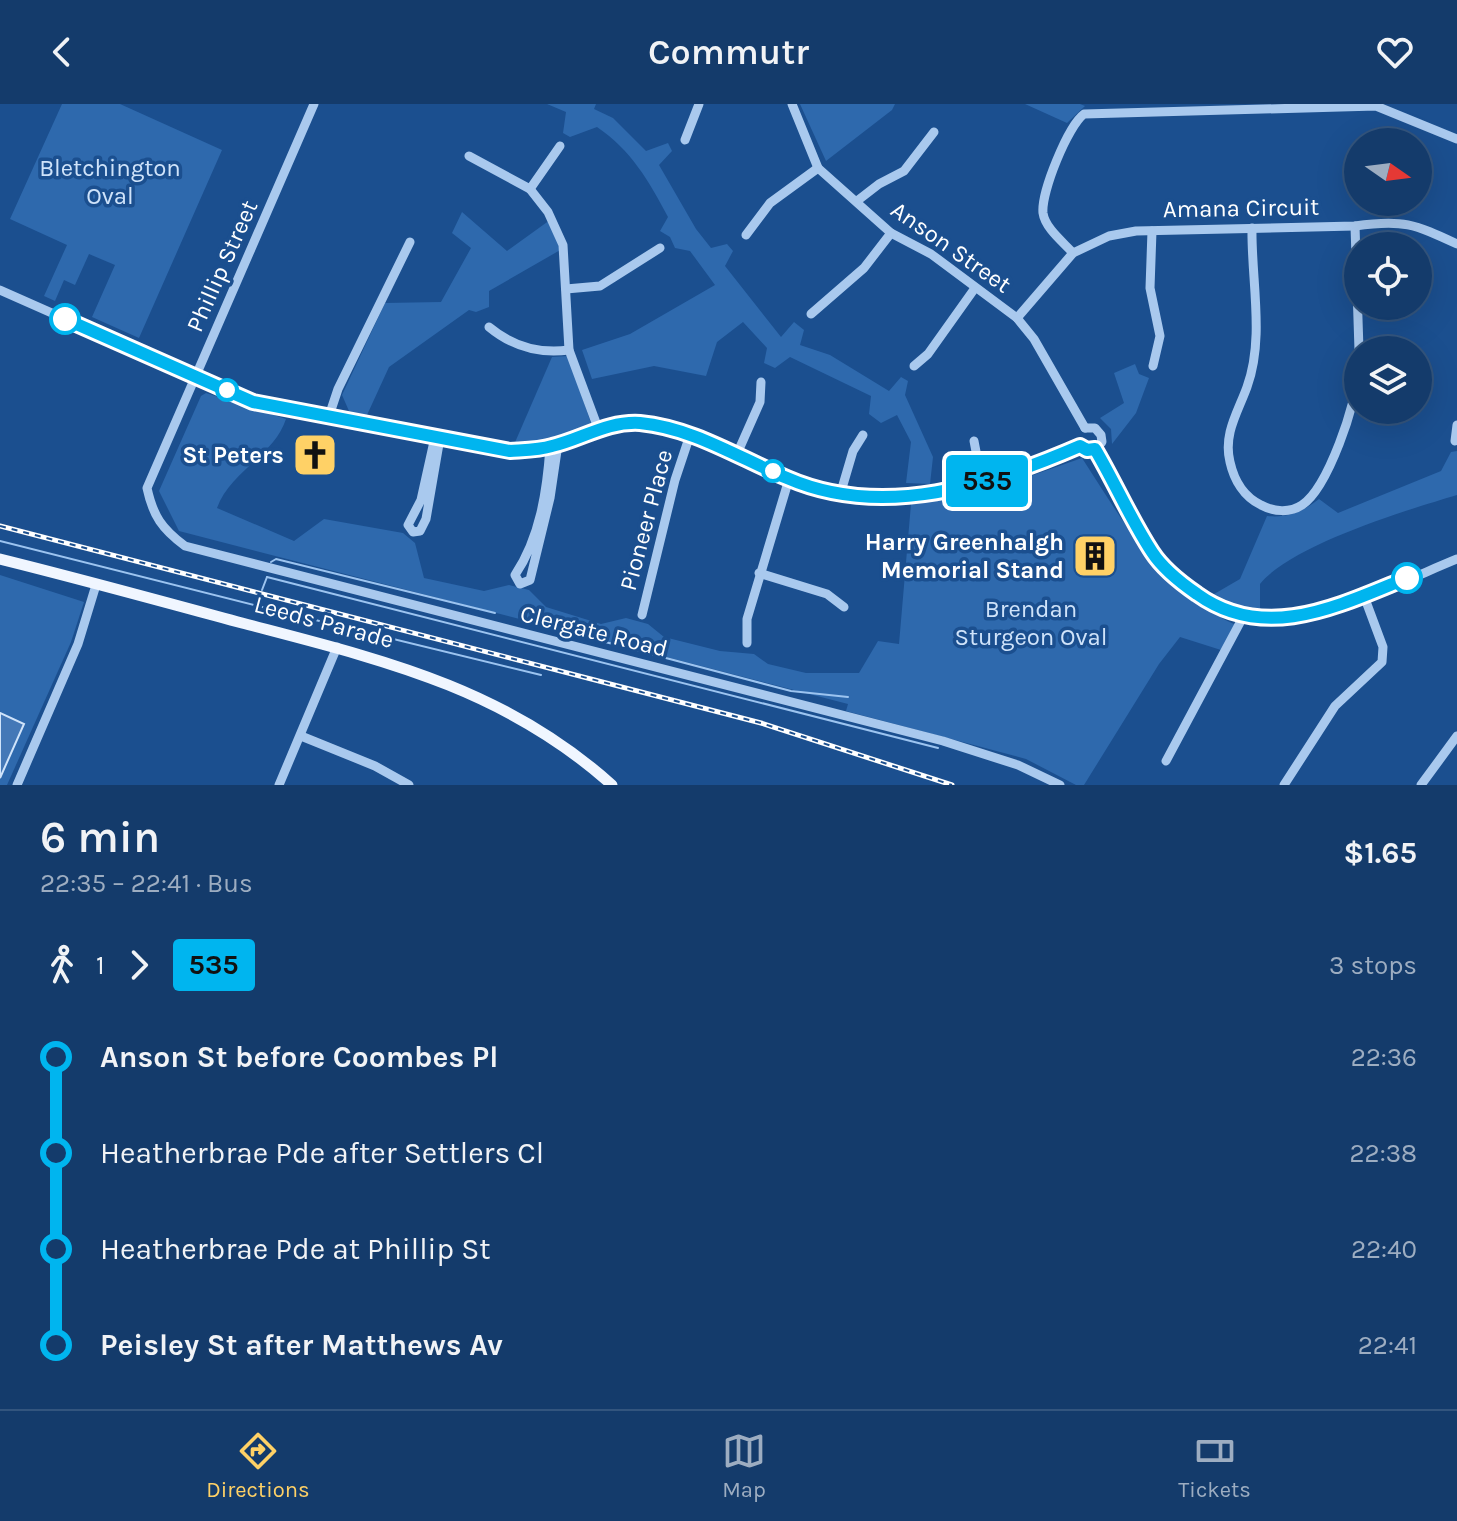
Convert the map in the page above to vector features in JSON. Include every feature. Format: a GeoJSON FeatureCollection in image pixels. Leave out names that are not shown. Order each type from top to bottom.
{"type":"FeatureCollection","features":[{"type":"Feature","properties":{"kind":"main road","name":"Leeds Parade"},"geometry":{"type":"LineString","coordinates":[[0,559],[337,647],[423,673],[490,701],[567,748],[612,785]]}},
{"type":"Feature","properties":{"kind":"street","name":"Phillip Street"},"geometry":{"type":"LineString","coordinates":[[147,488],[314,104]]}},
{"type":"Feature","properties":{"kind":"street"},"geometry":{"type":"LineString","coordinates":[[685,140],[699,104]]}},
{"type":"Feature","properties":{"kind":"street","name":"Anson Street"},"geometry":{"type":"LineString","coordinates":[[792,104],[818,168],[891,233],[931,254],[1017,318],[1034,339],[1085,428]]}},
{"type":"Feature","properties":{"kind":"street"},"geometry":{"type":"LineString","coordinates":[[1073,253],[1045,220],[1044,202],[1073,125],[1084,114],[1376,106],[1457,139]]}},
{"type":"Feature","properties":{"kind":"street"},"geometry":{"type":"LineString","coordinates":[[857,201],[904,171],[934,132]]}},
{"type":"Feature","properties":{"kind":"street"},"geometry":{"type":"LineString","coordinates":[[530,189],[560,146]]}},
{"type":"Feature","properties":{"kind":"street"},"geometry":{"type":"LineString","coordinates":[[469,156],[530,189],[548,212],[563,245],[569,350],[598,428]]}},
{"type":"Feature","properties":{"kind":"street"},"geometry":{"type":"LineString","coordinates":[[746,235],[770,203],[818,168]]}},
{"type":"Feature","properties":{"kind":"street","name":"Amana Circuit"},"geometry":{"type":"LineString","coordinates":[[1017,318],[1073,253],[1109,236],[1152,231],[1404,222],[1457,244]]}},
{"type":"Feature","properties":{"kind":"street"},"geometry":{"type":"LineString","coordinates":[[1355,226],[1359,336]]}},
{"type":"Feature","properties":{"kind":"street"},"geometry":{"type":"LineString","coordinates":[[1252,228],[1253,366],[1227,444],[1233,473],[1257,504],[1288,511],[1305,503],[1320,482],[1345,424]]}},
{"type":"Feature","properties":{"kind":"street"},"geometry":{"type":"LineString","coordinates":[[1152,231],[1152,307],[1160,336],[1153,366]]}},
{"type":"Feature","properties":{"kind":"street"},"geometry":{"type":"LineString","coordinates":[[811,314],[864,268],[891,233]]}},
{"type":"Feature","properties":{"kind":"street"},"geometry":{"type":"LineString","coordinates":[[329,416],[338,389],[410,242]]}},
{"type":"Feature","properties":{"kind":"street"},"geometry":{"type":"LineString","coordinates":[[566,289],[600,286],[660,248]]}},
{"type":"Feature","properties":{"kind":"street"},"geometry":{"type":"LineString","coordinates":[[914,366],[928,354],[975,288]]}},
{"type":"Feature","properties":{"kind":"street"},"geometry":{"type":"LineString","coordinates":[[0,290],[253,402],[510,451],[554,446],[598,428],[634,423],[690,435],[789,479],[840,495],[921,496],[1016,474],[1080,446]]}},
{"type":"Feature","properties":{"kind":"street"},"geometry":{"type":"LineString","coordinates":[[489,327],[520,345],[548,353],[569,350]]}},
{"type":"Feature","properties":{"kind":"street"},"geometry":{"type":"LineString","coordinates":[[737,454],[760,402],[761,382]]}},
{"type":"Feature","properties":{"kind":"street"},"geometry":{"type":"LineString","coordinates":[[1455,441],[1457,425]]}},
{"type":"Feature","properties":{"kind":"street"},"geometry":{"type":"LineString","coordinates":[[1085,428],[1095,428],[1101,435],[1102,442],[1095,449],[1087,450],[1080,446],[1078,436],[1085,428]]}},
{"type":"Feature","properties":{"kind":"street","name":"Pioneer Place"},"geometry":{"type":"LineString","coordinates":[[642,615],[675,480],[690,435]]}},
{"type":"Feature","properties":{"kind":"street"},"geometry":{"type":"LineString","coordinates":[[840,495],[853,451],[863,435]]}},
{"type":"Feature","properties":{"kind":"street"},"geometry":{"type":"LineString","coordinates":[[438,438],[424,524],[420,531],[413,532],[408,525],[421,500],[438,438]]}},
{"type":"Feature","properties":{"kind":"street"},"geometry":{"type":"LineString","coordinates":[[974,441],[982,483]]}},
{"type":"Feature","properties":{"kind":"street"},"geometry":{"type":"LineString","coordinates":[[554,446],[550,498],[530,580],[520,584],[515,575],[526,562],[534,538],[554,446]]}},
{"type":"Feature","properties":{"kind":"street"},"geometry":{"type":"LineString","coordinates":[[1095,449],[1161,563],[1212,605],[1243,617],[1292,619],[1364,596],[1457,560]]}},
{"type":"Feature","properties":{"kind":"street"},"geometry":{"type":"LineString","coordinates":[[747,643],[747,619],[789,479]]}},
{"type":"Feature","properties":{"kind":"street","name":"Clergate Road"},"geometry":{"type":"LineString","coordinates":[[147,488],[153,515],[168,534],[185,546],[943,741],[1018,765],[1060,785]]}},
{"type":"Feature","properties":{"kind":"street"},"geometry":{"type":"LineString","coordinates":[[759,573],[827,594],[844,607]]}},
{"type":"Feature","properties":{"kind":"street"},"geometry":{"type":"LineString","coordinates":[[17,785],[78,644],[96,585]]}},
{"type":"Feature","properties":{"kind":"street"},"geometry":{"type":"LineString","coordinates":[[1284,785],[1335,706],[1382,662],[1383,647],[1364,596]]}},
{"type":"Feature","properties":{"kind":"street"},"geometry":{"type":"LineString","coordinates":[[1166,761],[1243,617]]}},
{"type":"Feature","properties":{"kind":"street"},"geometry":{"type":"LineString","coordinates":[[279,785],[337,647]]}},
{"type":"Feature","properties":{"kind":"street"},"geometry":{"type":"LineString","coordinates":[[301,736],[375,766],[407,784]]}},
{"type":"Feature","properties":{"kind":"street"},"geometry":{"type":"LineString","coordinates":[[1421,785],[1457,736]]}},
{"type":"Feature","properties":{"kind":"green space","name":"Bletchington Oval"},"geometry":{"type":"Polygon","coordinates":[[[62,104],[120,104],[222,150],[139,338],[92,317],[115,265],[89,254],[75,285],[64,280],[55,301],[44,296],[67,245],[10,219],[62,104]]]}},
{"type":"Feature","properties":{"kind":"green space"},"geometry":{"type":"Polygon","coordinates":[[[547,104],[596,104],[594,109],[613,118],[646,151],[668,143],[672,151],[659,165],[696,229],[711,248],[727,244],[733,251],[725,266],[781,337],[794,322],[804,330],[800,345],[830,355],[889,391],[901,377],[908,381],[905,395],[933,457],[930,484],[906,483],[911,442],[897,415],[881,423],[869,414],[871,396],[790,357],[775,368],[764,363],[767,348],[743,322],[717,342],[706,376],[654,366],[592,379],[582,350],[630,334],[715,285],[690,251],[675,248],[670,237],[660,231],[668,217],[646,179],[620,146],[597,127],[570,137],[563,133],[566,112],[547,104]]]}},
{"type":"Feature","properties":{"kind":"green space"},"geometry":{"type":"Polygon","coordinates":[[[800,104],[895,104],[892,110],[826,161],[800,104]]]}},
{"type":"Feature","properties":{"kind":"green space"},"geometry":{"type":"Polygon","coordinates":[[[1025,104],[1080,104],[1085,106],[1067,123],[1025,104]]]}},
{"type":"Feature","properties":{"kind":"green space"},"geometry":{"type":"Polygon","coordinates":[[[462,212],[507,251],[550,220],[562,249],[489,291],[489,307],[476,312],[469,310],[389,367],[367,415],[349,411],[342,395],[385,303],[441,302],[471,248],[452,233],[462,212]]]}},
{"type":"Feature","properties":{"kind":"green space"},"geometry":{"type":"Polygon","coordinates":[[[568,356],[592,426],[553,441],[513,447],[552,357],[568,356]]]}},
{"type":"Feature","properties":{"kind":"green space"},"geometry":{"type":"Polygon","coordinates":[[[1135,364],[1139,374],[1149,378],[1136,413],[1112,444],[1111,429],[1100,418],[1124,403],[1114,373],[1135,364]]]}},
{"type":"Feature","properties":{"kind":"green space","name":"Brendan Sturgeon Oval"},"geometry":{"type":"Polygon","coordinates":[[[206,393],[286,419],[272,443],[232,484],[217,508],[294,541],[324,519],[403,533],[415,543],[424,578],[484,591],[509,585],[529,590],[546,607],[601,624],[626,618],[648,624],[664,637],[720,651],[754,654],[768,664],[806,673],[859,673],[878,641],[899,644],[911,504],[1013,482],[1082,458],[1130,531],[1166,575],[1210,611],[1236,625],[1221,650],[1180,637],[1159,664],[1084,785],[1076,785],[1026,759],[846,711],[848,704],[179,531],[159,491],[201,396],[206,393]]]}},
{"type":"Feature","properties":{"kind":"green space"},"geometry":{"type":"Polygon","coordinates":[[[1457,451],[1457,495],[1351,530],[1297,556],[1260,584],[1260,614],[1209,597],[1240,579],[1267,516],[1294,513],[1319,499],[1338,513],[1441,471],[1451,452],[1457,451]]]}},
{"type":"Feature","properties":{"kind":"green space"},"geometry":{"type":"Polygon","coordinates":[[[0,575],[84,602],[71,642],[7,785],[0,785],[0,575]]]}},
{"type":"Feature","properties":{"kind":"building"},"geometry":{"type":"Polygon","coordinates":[[[0,713],[24,724],[0,778],[0,713]]]}},
{"type":"Feature","properties":{"kind":"waterway"},"geometry":{"type":"LineString","coordinates":[[0,541],[258,606],[260,598]]}},
{"type":"Feature","properties":{"kind":"waterway"},"geometry":{"type":"LineString","coordinates":[[271,562],[276,559],[495,613]]}},
{"type":"Feature","properties":{"kind":"waterway"},"geometry":{"type":"LineString","coordinates":[[267,577],[938,748]]}},
{"type":"Feature","properties":{"kind":"waterway"},"geometry":{"type":"LineString","coordinates":[[262,590],[267,577]]}},
{"type":"Feature","properties":{"kind":"waterway"},"geometry":{"type":"LineString","coordinates":[[258,606],[541,675]]}},
{"type":"Feature","properties":{"kind":"waterway"},"geometry":{"type":"LineString","coordinates":[[561,637],[575,634],[791,691],[848,697]]}},
{"type":"Feature","properties":{"kind":"railway"},"geometry":{"type":"LineString","coordinates":[[0,526],[761,723],[952,785]]}},
{"type":"Feature","properties":{"kind":"bus line","name":"535"},"geometry":{"type":"LineString","coordinates":[[65,319],[253,402],[510,451],[550,447],[598,428],[634,423],[653,425],[673,429],[789,479],[840,495],[921,496],[1016,474],[1080,446],[1090,451],[1095,449],[1161,563],[1212,605],[1243,617],[1292,619],[1364,596],[1407,578]]}},
{"type":"Feature","properties":{"kind":"place","name":"St Peters"},"geometry":{"type":"Point","coordinates":[315,455]}},
{"type":"Feature","properties":{"kind":"place","name":"Harry Greenhalgh Memorial Stand"},"geometry":{"type":"Point","coordinates":[1095,556]}}]}
